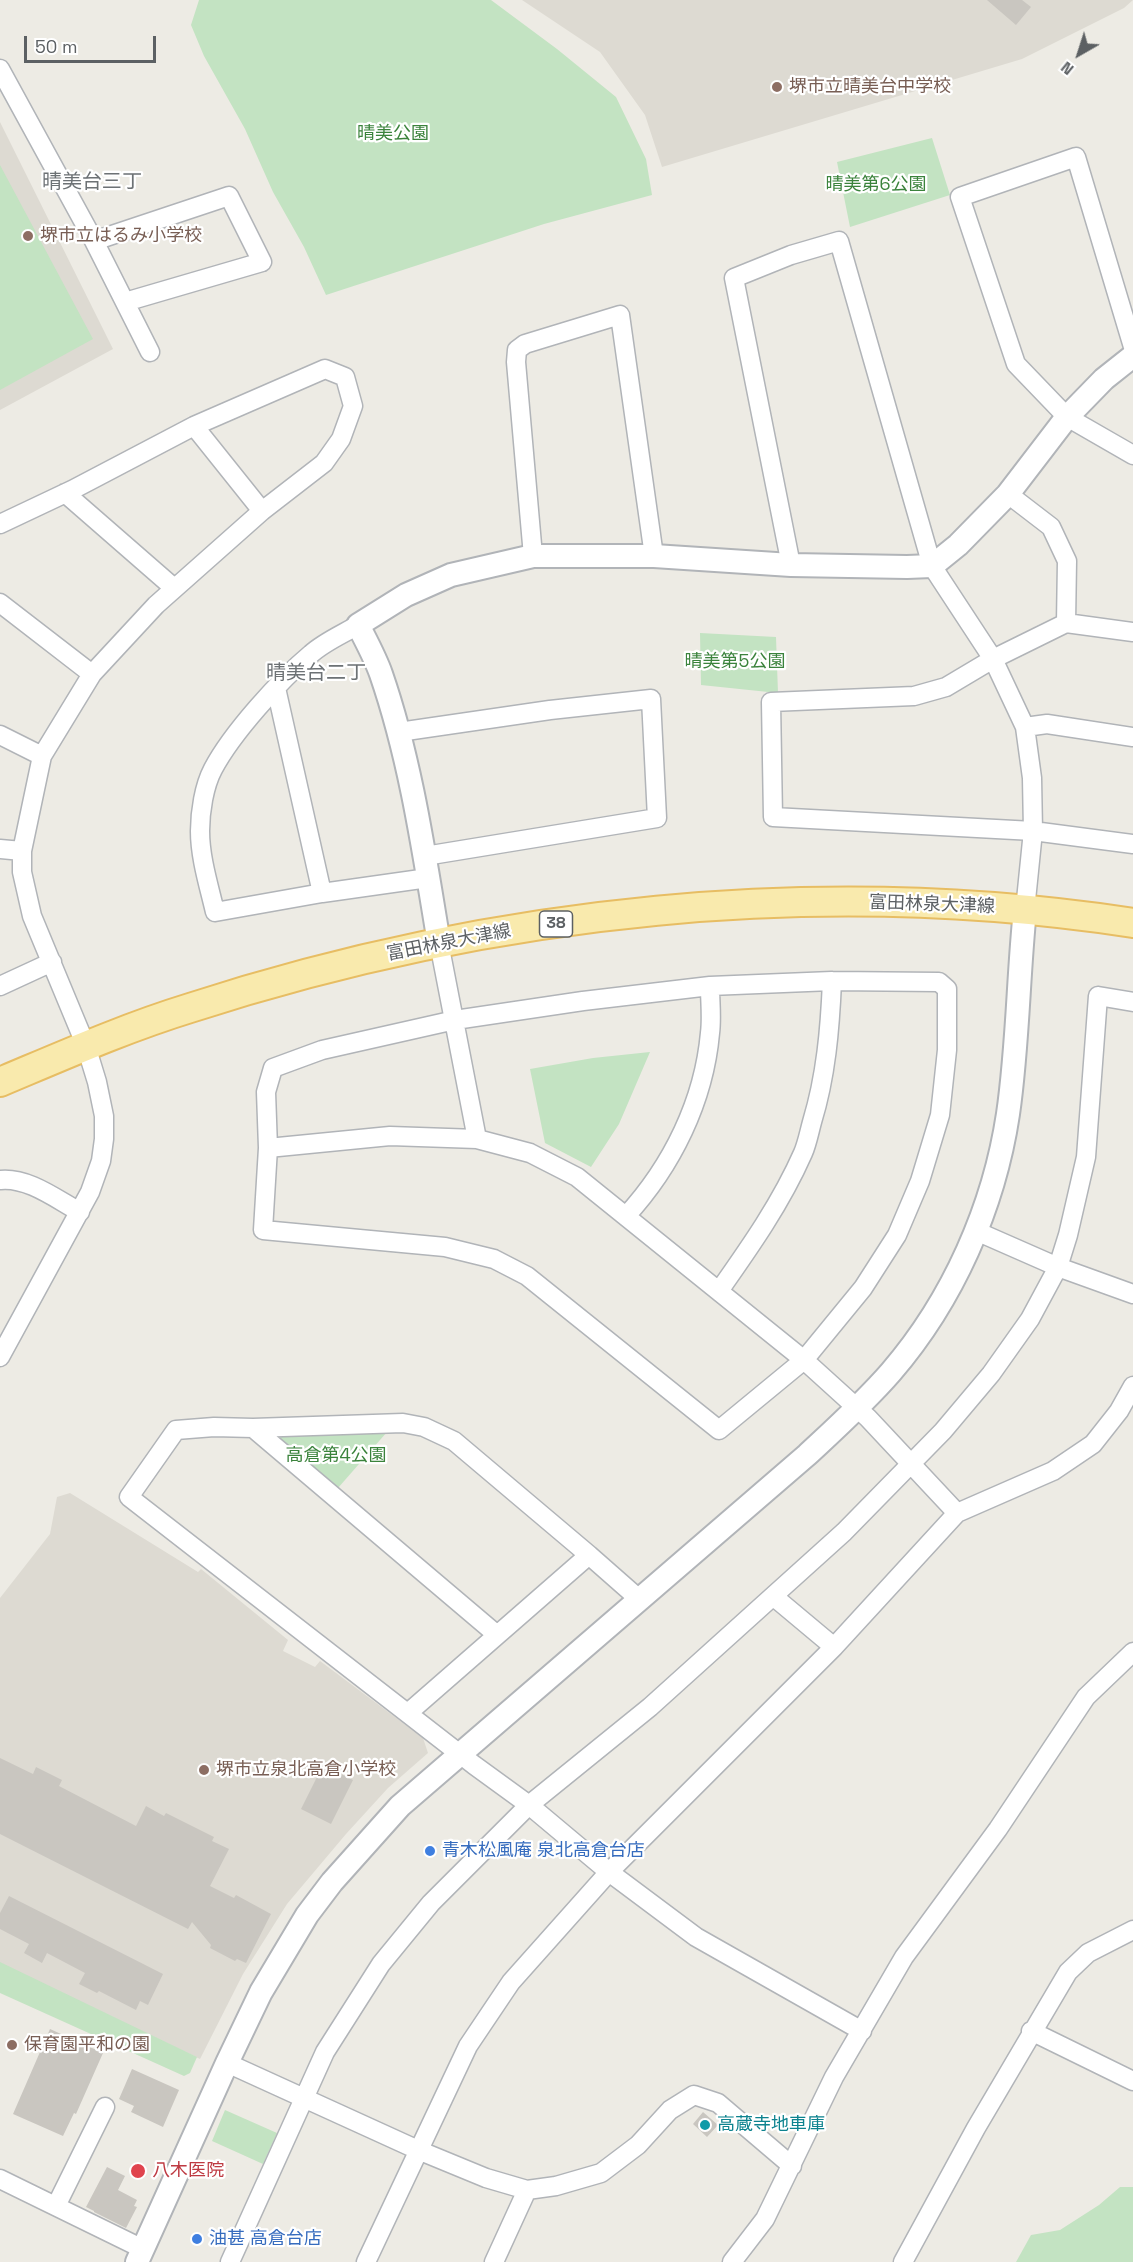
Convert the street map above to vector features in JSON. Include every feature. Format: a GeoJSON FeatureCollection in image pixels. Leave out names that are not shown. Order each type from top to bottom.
{"type":"FeatureCollection","features":[{"type":"Feature","properties":{"kind":"main road","name":"富田林泉大津線"},"geometry":{"type":"LineString","coordinates":[[0,1082],[86,1046],[189,1008],[332,967],[439,943],[545,925],[646,911],[755,904],[878,902],[971,905],[1064,913],[1133,923]]}},
{"type":"Feature","properties":{"kind":"street"},"geometry":{"type":"LineString","coordinates":[[0,69],[94,241],[150,352]]}},
{"type":"Feature","properties":{"kind":"street"},"geometry":{"type":"LineString","coordinates":[[1133,347],[1076,157],[960,197],[1016,364],[1067,417],[1133,455]]}},
{"type":"Feature","properties":{"kind":"street"},"geometry":{"type":"LineString","coordinates":[[94,241],[229,196],[262,262],[125,303]]}},
{"type":"Feature","properties":{"kind":"street"},"geometry":{"type":"LineString","coordinates":[[0,2179],[56,2206],[140,2256],[261,1992],[313,1907],[400,1806],[807,1455],[858,1408],[892,1371],[925,1328],[976,1231],[988,1197],[1008,1114],[1033,831],[1032,778],[1025,727],[993,659],[932,566],[839,241],[791,255],[734,278],[791,565]]}},
{"type":"Feature","properties":{"kind":"street"},"geometry":{"type":"LineString","coordinates":[[533,556],[516,362],[517,350],[525,345],[620,315],[654,556]]}},
{"type":"Feature","properties":{"kind":"street"},"geometry":{"type":"LineString","coordinates":[[399,732],[550,710],[651,699],[657,818],[427,867],[321,893],[215,912],[200,832],[203,804],[213,770],[241,728],[312,652],[406,596],[452,575],[533,556],[654,556],[791,565],[932,566],[958,545],[1008,494],[1067,417],[1104,379],[1133,356]]}},
{"type":"Feature","properties":{"kind":"street"},"geometry":{"type":"LineString","coordinates":[[0,524],[194,426],[326,369],[345,377],[352,406],[341,439],[324,463],[262,511],[174,588],[92,674],[42,756],[22,851],[22,872],[32,916],[86,1046],[104,1116],[104,1138],[101,1161],[90,1192],[0,1357]]}},
{"type":"Feature","properties":{"kind":"street"},"geometry":{"type":"LineString","coordinates":[[194,426],[262,511]]}},
{"type":"Feature","properties":{"kind":"street"},"geometry":{"type":"LineString","coordinates":[[65,493],[174,588]]}},
{"type":"Feature","properties":{"kind":"street"},"geometry":{"type":"LineString","coordinates":[[1008,494],[1051,527],[1067,561],[1066,623]]}},
{"type":"Feature","properties":{"kind":"street"},"geometry":{"type":"LineString","coordinates":[[0,603],[92,674]]}},
{"type":"Feature","properties":{"kind":"street"},"geometry":{"type":"LineString","coordinates":[[1133,632],[1066,623],[993,659],[946,687],[914,696],[771,702],[773,817],[1033,831],[1133,844]]}},
{"type":"Feature","properties":{"kind":"street"},"geometry":{"type":"LineString","coordinates":[[358,625],[381,672],[399,732],[427,867],[439,943],[477,1139]]}},
{"type":"Feature","properties":{"kind":"street"},"geometry":{"type":"LineString","coordinates":[[276,688],[321,893]]}},
{"type":"Feature","properties":{"kind":"street"},"geometry":{"type":"LineString","coordinates":[[1025,727],[1047,724],[1133,737]]}},
{"type":"Feature","properties":{"kind":"street"},"geometry":{"type":"LineString","coordinates":[[0,735],[42,756]]}},
{"type":"Feature","properties":{"kind":"street"},"geometry":{"type":"LineString","coordinates":[[0,849],[22,851]]}},
{"type":"Feature","properties":{"kind":"street"},"geometry":{"type":"LineString","coordinates":[[0,986],[52,962]]}},
{"type":"Feature","properties":{"kind":"street"},"geometry":{"type":"LineString","coordinates":[[719,1291],[765,1225],[804,1151],[821,1093],[830,1033],[832,981]]}},
{"type":"Feature","properties":{"kind":"street"},"geometry":{"type":"LineString","coordinates":[[832,981],[939,982],[947,988],[947,1050],[940,1115],[920,1181],[897,1235],[863,1288],[804,1360],[719,1430],[527,1276],[494,1259],[445,1247],[416,1243],[263,1230],[268,1148],[266,1092],[273,1068],[322,1050],[455,1020],[583,1000],[710,986],[832,981]]}},
{"type":"Feature","properties":{"kind":"street"},"geometry":{"type":"LineString","coordinates":[[627,1216],[647,1194],[686,1128],[701,1086],[710,1033],[710,986]]}},
{"type":"Feature","properties":{"kind":"street"},"geometry":{"type":"LineString","coordinates":[[230,2262],[325,2052],[381,1964],[431,1903],[529,1805],[650,1707],[844,1532],[912,1464],[991,1374],[1030,1319],[1058,1267],[1068,1235],[1086,1157],[1098,996],[1133,1002]]}},
{"type":"Feature","properties":{"kind":"street"},"geometry":{"type":"LineString","coordinates":[[268,1148],[390,1136],[477,1139],[530,1153],[568,1172],[627,1216],[804,1360],[858,1408],[957,1513]]}},
{"type":"Feature","properties":{"kind":"street"},"geometry":{"type":"LineString","coordinates":[[0,1180],[7,1179],[31,1185],[80,1212]]}},
{"type":"Feature","properties":{"kind":"street"},"geometry":{"type":"LineString","coordinates":[[976,1231],[1058,1267],[1133,1294]]}},
{"type":"Feature","properties":{"kind":"street"},"geometry":{"type":"LineString","coordinates":[[366,2262],[468,2046],[511,1982],[609,1872],[834,1647],[957,1513],[1053,1471],[1092,1444],[1119,1411],[1133,1386]]}},
{"type":"Feature","properties":{"kind":"street"},"geometry":{"type":"LineString","coordinates":[[639,1599],[454,1441],[424,1427],[403,1423],[253,1428],[214,1427],[176,1430],[129,1497],[529,1805],[609,1872],[696,1937],[862,2031]]}},
{"type":"Feature","properties":{"kind":"street"},"geometry":{"type":"LineString","coordinates":[[253,1428],[496,1634]]}},
{"type":"Feature","properties":{"kind":"street"},"geometry":{"type":"LineString","coordinates":[[408,1713],[589,1555]]}},
{"type":"Feature","properties":{"kind":"street"},"geometry":{"type":"LineString","coordinates":[[773,1596],[834,1647]]}},
{"type":"Feature","properties":{"kind":"street"},"geometry":{"type":"LineString","coordinates":[[732,2262],[765,2219],[834,2077],[904,1957],[998,1829],[1086,1697],[1133,1652]]}},
{"type":"Feature","properties":{"kind":"street"},"geometry":{"type":"LineString","coordinates":[[903,2262],[1031,2031],[1068,1972],[1088,1953],[1133,1930]]}},
{"type":"Feature","properties":{"kind":"street"},"geometry":{"type":"LineString","coordinates":[[1031,2031],[1133,2081]]}},
{"type":"Feature","properties":{"kind":"street"},"geometry":{"type":"LineString","coordinates":[[227,2062],[418,2150],[486,2178],[527,2190],[556,2186],[601,2173],[638,2145],[670,2110],[694,2095],[718,2103],[792,2166]]}},
{"type":"Feature","properties":{"kind":"street"},"geometry":{"type":"LineString","coordinates":[[56,2206],[105,2107]]}},
{"type":"Feature","properties":{"kind":"street"},"geometry":{"type":"LineString","coordinates":[[494,2262],[527,2190]]}},
{"type":"Feature","properties":{"kind":"shaded area","name":"堺市立晴美台中学校"},"geometry":{"type":"Polygon","coordinates":[[[522,0],[1133,0],[1124,8],[1022,59],[662,167],[645,115],[600,52],[522,0]]]}},
{"type":"Feature","properties":{"kind":"shaded area","name":"堺市立はるみ小学校"},"geometry":{"type":"Polygon","coordinates":[[[0,122],[113,349],[0,410],[0,122]]]}},
{"type":"Feature","properties":{"kind":"shaded area","name":"堺市立泉北高倉小学校"},"geometry":{"type":"Polygon","coordinates":[[[70,1493],[198,1572],[201,1569],[288,1640],[283,1651],[315,1667],[320,1661],[423,1738],[428,1753],[388,1788],[287,1904],[243,1974],[200,2059],[0,1963],[0,1598],[50,1534],[57,1497],[70,1493]]]}},
{"type":"Feature","properties":{"kind":"green space","name":"晴美公園"},"geometry":{"type":"Polygon","coordinates":[[[199,0],[491,0],[616,97],[646,159],[652,195],[544,224],[326,295],[304,247],[273,192],[245,129],[204,56],[191,25],[199,0]]]}},
{"type":"Feature","properties":{"kind":"green space","name":"晴美第6公園"},"geometry":{"type":"Polygon","coordinates":[[[932,138],[950,195],[850,227],[837,162],[932,138]]]}},
{"type":"Feature","properties":{"kind":"green space","name":"堺市立はるみ小学校"},"geometry":{"type":"Polygon","coordinates":[[[0,165],[93,339],[0,390],[0,165]]]}},
{"type":"Feature","properties":{"kind":"green space","name":"晴美第5公園"},"geometry":{"type":"Polygon","coordinates":[[[700,633],[776,637],[778,693],[701,685],[700,633]]]}},
{"type":"Feature","properties":{"kind":"green space"},"geometry":{"type":"Polygon","coordinates":[[[650,1052],[619,1124],[591,1167],[545,1143],[530,1069],[593,1058],[650,1052]]]}},
{"type":"Feature","properties":{"kind":"green space","name":"高倉第4公園"},"geometry":{"type":"Polygon","coordinates":[[[387,1432],[338,1488],[281,1441],[281,1435],[387,1432]]]}},
{"type":"Feature","properties":{"kind":"green space"},"geometry":{"type":"Polygon","coordinates":[[[0,1962],[197,2057],[190,2073],[184,2076],[0,1993],[0,1962]]]}},
{"type":"Feature","properties":{"kind":"green space"},"geometry":{"type":"Polygon","coordinates":[[[225,2110],[277,2133],[263,2164],[212,2141],[225,2110]]]}},
{"type":"Feature","properties":{"kind":"green space"},"geometry":{"type":"Polygon","coordinates":[[[1120,2187],[1133,2187],[1133,2262],[1016,2262],[1031,2235],[1060,2230],[1099,2205],[1120,2187]]]}},
{"type":"Feature","properties":{"kind":"building"},"geometry":{"type":"Polygon","coordinates":[[[987,0],[1022,0],[1031,7],[1016,25],[987,0]]]}},
{"type":"Feature","properties":{"kind":"building"},"geometry":{"type":"Polygon","coordinates":[[[0,1758],[33,1774],[36,1767],[62,1780],[59,1786],[136,1826],[146,1806],[164,1816],[166,1813],[214,1837],[212,1841],[229,1849],[210,1886],[234,1898],[236,1895],[271,1914],[246,1963],[237,1959],[235,1961],[210,1948],[211,1945],[192,1922],[188,1929],[0,1834],[0,1758]]]}},
{"type":"Feature","properties":{"kind":"building"},"geometry":{"type":"Polygon","coordinates":[[[323,1765],[353,1780],[331,1824],[301,1809],[323,1765]]]}},
{"type":"Feature","properties":{"kind":"building"},"geometry":{"type":"Polygon","coordinates":[[[9,1896],[163,1974],[148,2005],[140,2001],[136,2010],[99,1991],[97,1993],[79,1984],[85,1973],[47,1953],[42,1963],[24,1953],[29,1944],[0,1929],[0,1913],[9,1896]]]}},
{"type":"Feature","properties":{"kind":"building"},"geometry":{"type":"Polygon","coordinates":[[[50,2029],[103,2053],[76,2114],[74,2113],[63,2136],[13,2114],[50,2029]]]}},
{"type":"Feature","properties":{"kind":"building"},"geometry":{"type":"Polygon","coordinates":[[[132,2069],[179,2090],[163,2127],[131,2112],[134,2106],[119,2099],[132,2069]]]}},
{"type":"Feature","properties":{"kind":"building","name":"高蔵寺地車庫"},"geometry":{"type":"Polygon","coordinates":[[[703,2112],[718,2125],[707,2137],[693,2124],[703,2112]]]}},
{"type":"Feature","properties":{"kind":"building"},"geometry":{"type":"Polygon","coordinates":[[[107,2167],[125,2176],[118,2190],[137,2200],[134,2206],[137,2207],[126,2228],[86,2207],[107,2167]]]}},
{"type":"Feature","properties":{"kind":"place","name":"堺市立晴美台中学校"},"geometry":{"type":"Point","coordinates":[777,87]}},
{"type":"Feature","properties":{"kind":"place","name":"堺市立はるみ小学校"},"geometry":{"type":"Point","coordinates":[28,236]}},
{"type":"Feature","properties":{"kind":"place","name":"堺市立泉北高倉小学校"},"geometry":{"type":"Point","coordinates":[204,1770]}},
{"type":"Feature","properties":{"kind":"place","name":"青木松風庵 泉北高倉台店"},"geometry":{"type":"Point","coordinates":[430,1851]}},
{"type":"Feature","properties":{"kind":"place","name":"保育園平和の園"},"geometry":{"type":"Point","coordinates":[12,2045]}},
{"type":"Feature","properties":{"kind":"place","name":"高蔵寺地車庫"},"geometry":{"type":"Point","coordinates":[705,2125]}},
{"type":"Feature","properties":{"kind":"place","name":"八木医院"},"geometry":{"type":"Point","coordinates":[138,2171]}},
{"type":"Feature","properties":{"kind":"place","name":"油甚 高倉台店"},"geometry":{"type":"Point","coordinates":[197,2239]}},
{"type":"Feature","properties":{"kind":"district","name":"晴美台三丁"},"geometry":{"type":"Point","coordinates":[92,183]}},
{"type":"Feature","properties":{"kind":"district","name":"晴美台二丁"},"geometry":{"type":"Point","coordinates":[316,674]}}]}
